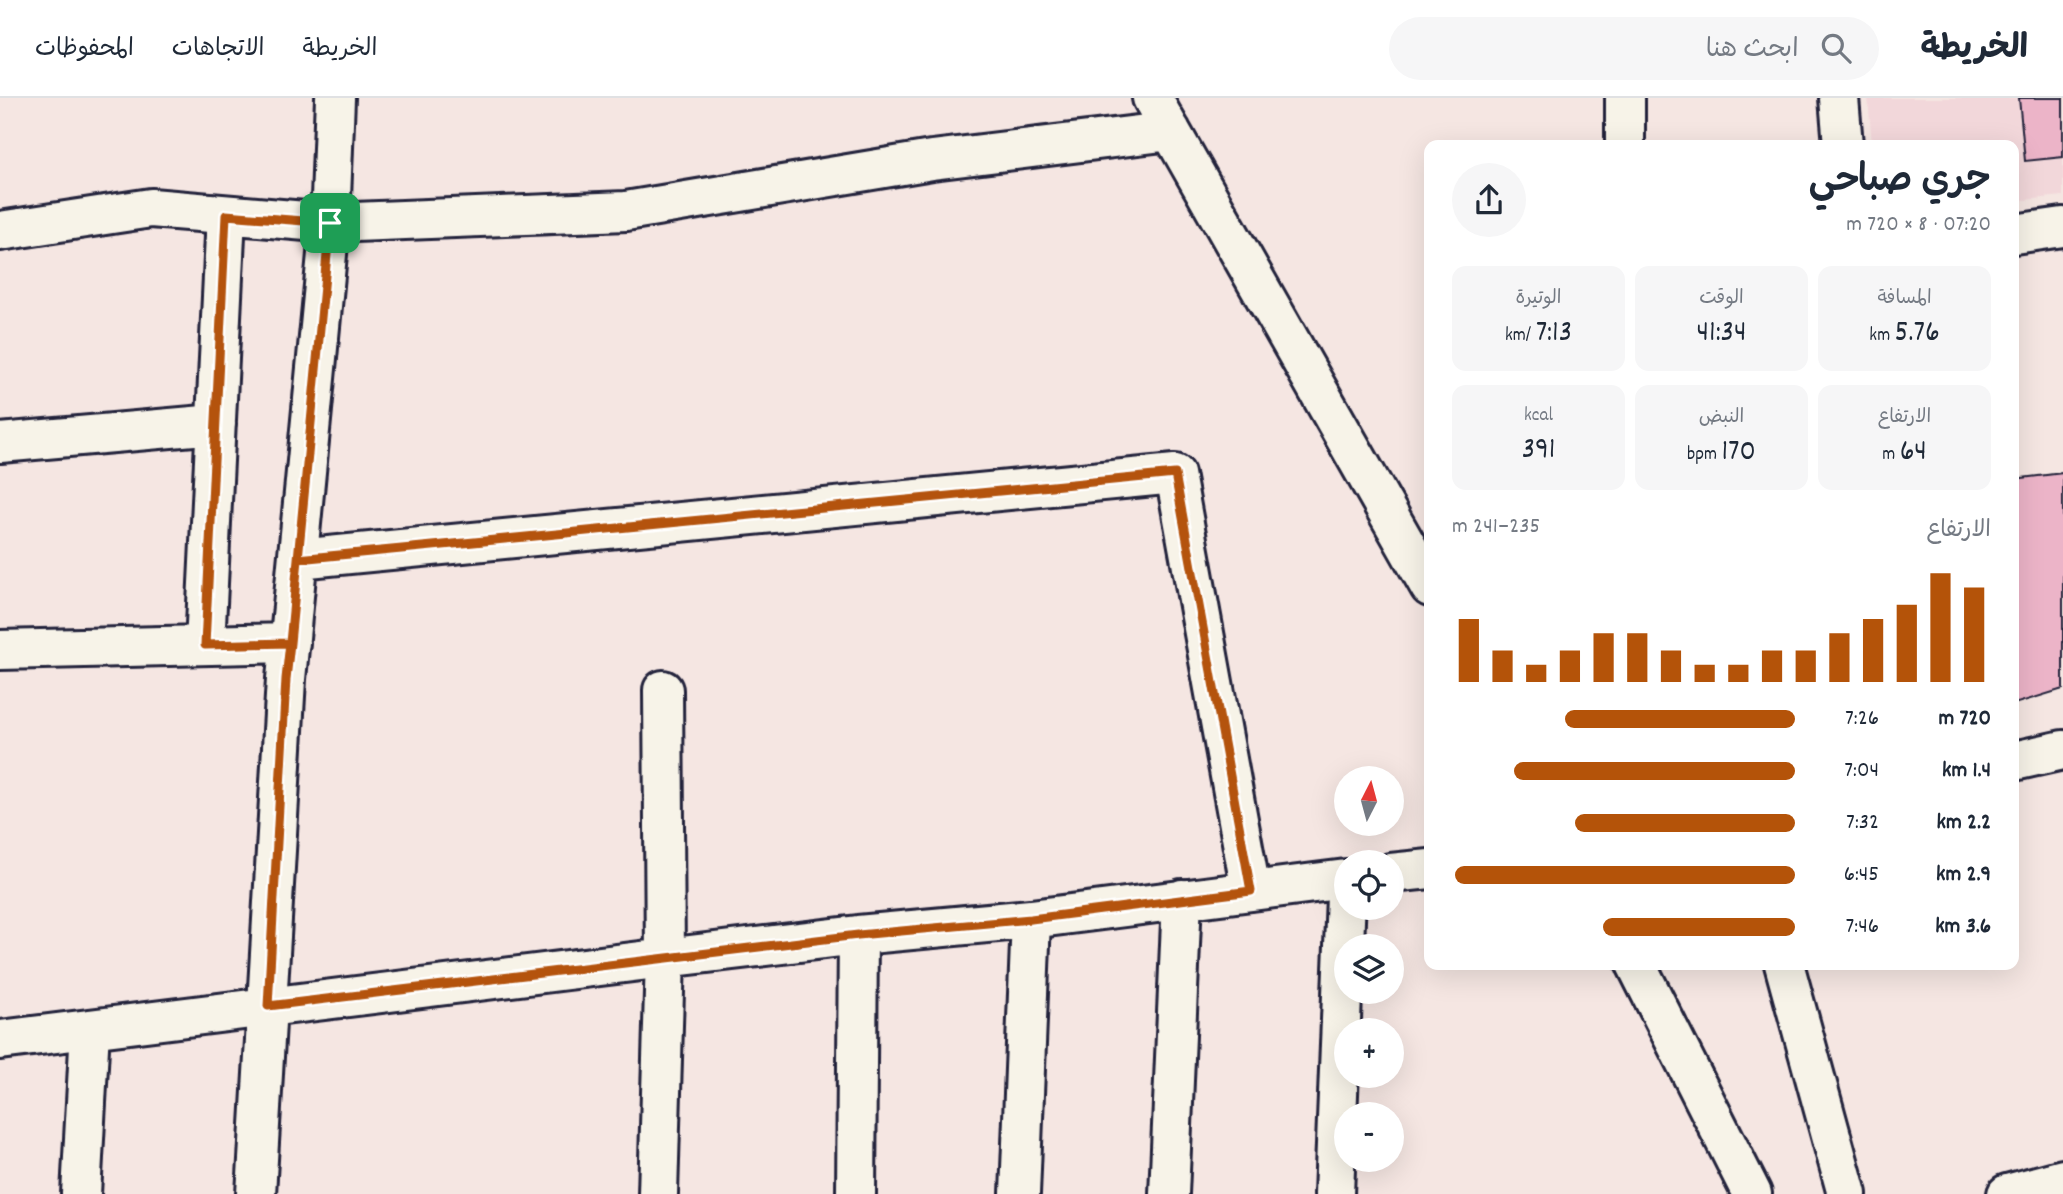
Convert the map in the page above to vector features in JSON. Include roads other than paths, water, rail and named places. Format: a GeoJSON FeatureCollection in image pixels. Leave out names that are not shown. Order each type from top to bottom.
{"type":"FeatureCollection","features":[{"type":"Feature","properties":{"kind":"street"},"geometry":{"type":"LineString","coordinates":[[256,1194],[290,643],[330,223],[335,98]]}},
{"type":"Feature","properties":{"kind":"street"},"geometry":{"type":"LineString","coordinates":[[1152,98],[1424,576]]}},
{"type":"Feature","properties":{"kind":"street"},"geometry":{"type":"LineString","coordinates":[[1625,98],[1625,140]]}},
{"type":"Feature","properties":{"kind":"street"},"geometry":{"type":"LineString","coordinates":[[1839,98],[1843,140]]}},
{"type":"Feature","properties":{"kind":"street"},"geometry":{"type":"LineString","coordinates":[[0,231],[151,208],[330,223],[626,211],[932,160],[1171,131]]}},
{"type":"Feature","properties":{"kind":"street"},"geometry":{"type":"LineString","coordinates":[[205,645],[226,215]]}},
{"type":"Feature","properties":{"kind":"street"},"geometry":{"type":"LineString","coordinates":[[2019,233],[2063,227]]}},
{"type":"Feature","properties":{"kind":"street"},"geometry":{"type":"LineString","coordinates":[[0,443],[216,425]]}},
{"type":"Feature","properties":{"kind":"street"},"geometry":{"type":"LineString","coordinates":[[298,559],[1175,474],[1251,891]]}},
{"type":"Feature","properties":{"kind":"street"},"geometry":{"type":"LineString","coordinates":[[0,650],[290,643]]}},
{"type":"Feature","properties":{"kind":"street"},"geometry":{"type":"LineString","coordinates":[[658,1194],[665,958],[663,690]]}},
{"type":"Feature","properties":{"kind":"street"},"geometry":{"type":"LineString","coordinates":[[2019,760],[2063,750]]}},
{"type":"Feature","properties":{"kind":"street"},"geometry":{"type":"LineString","coordinates":[[1404,872],[1424,870]]}},
{"type":"Feature","properties":{"kind":"street"},"geometry":{"type":"LineString","coordinates":[[0,1041],[665,958],[858,935],[1031,919],[1334,881]]}},
{"type":"Feature","properties":{"kind":"street"},"geometry":{"type":"LineString","coordinates":[[1169,1194],[1182,899]]}},
{"type":"Feature","properties":{"kind":"street"},"geometry":{"type":"LineString","coordinates":[[1020,1194],[1031,919]]}},
{"type":"Feature","properties":{"kind":"street"},"geometry":{"type":"LineString","coordinates":[[1334,1194],[1345,920]]}},
{"type":"Feature","properties":{"kind":"street"},"geometry":{"type":"LineString","coordinates":[[856,1194],[858,935]]}},
{"type":"Feature","properties":{"kind":"street"},"geometry":{"type":"LineString","coordinates":[[1639,970],[1752,1194]]}},
{"type":"Feature","properties":{"kind":"street"},"geometry":{"type":"LineString","coordinates":[[1786,970],[1847,1194]]}},
{"type":"Feature","properties":{"kind":"street"},"geometry":{"type":"LineString","coordinates":[[81,1194],[90,1029]]}},
{"type":"Feature","properties":{"kind":"street"},"geometry":{"type":"LineString","coordinates":[[2007,1194],[2063,1179]]}}]}
